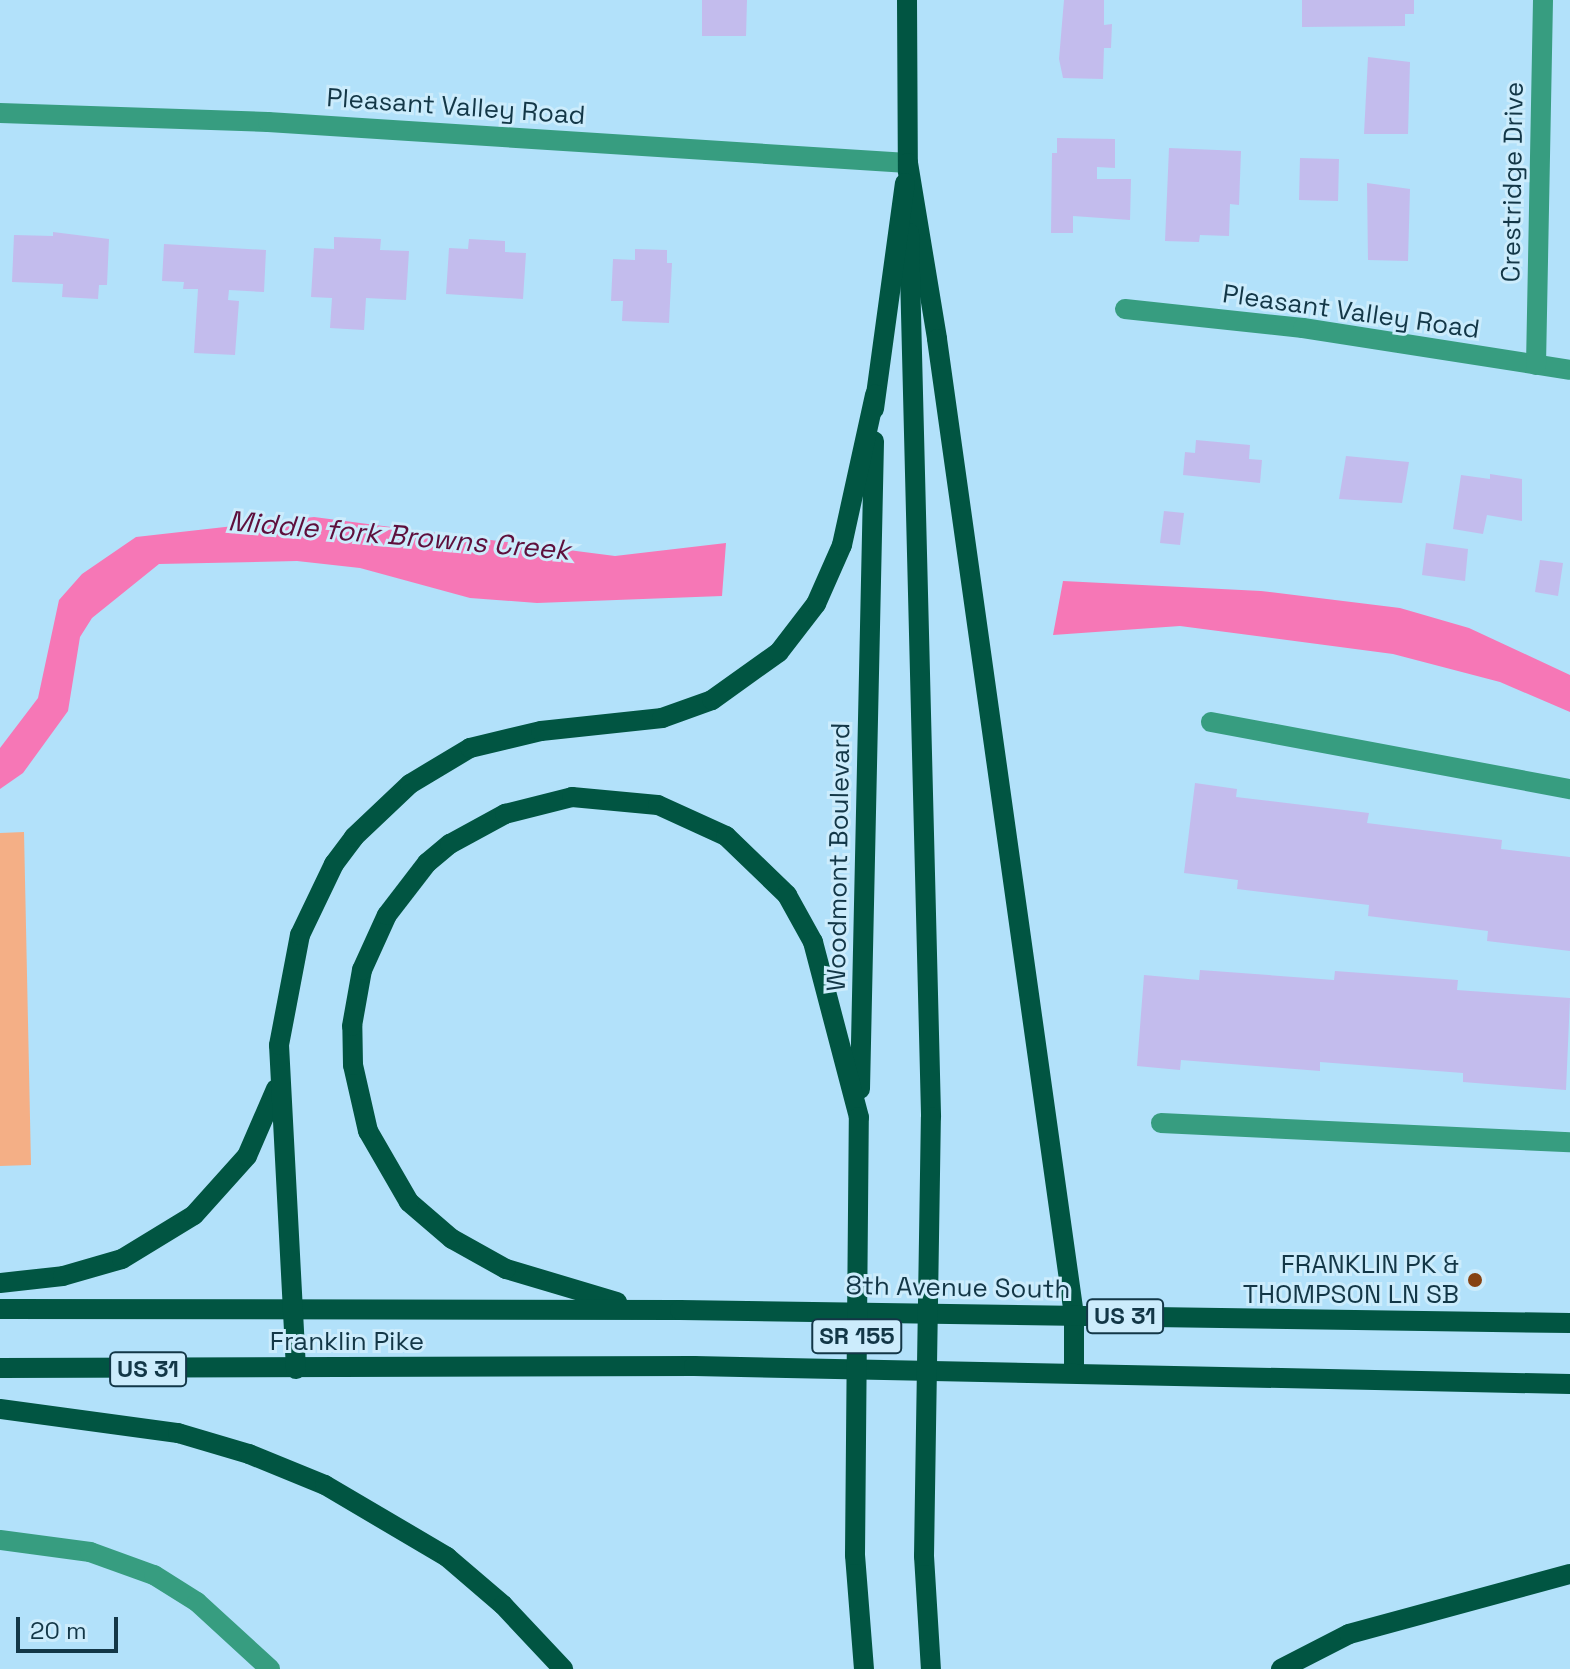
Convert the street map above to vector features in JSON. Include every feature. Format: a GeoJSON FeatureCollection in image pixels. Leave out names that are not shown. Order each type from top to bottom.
{"type":"FeatureCollection","features":[{"type":"Feature","properties":{"kind":"main road","name":"Woodmont Boulevard"},"geometry":{"type":"LineString","coordinates":[[907,0],[908,163],[931,1117],[924,1556],[931,1669]]}},
{"type":"Feature","properties":{"kind":"main road","name":"Woodmont Boulevard"},"geometry":{"type":"LineString","coordinates":[[864,1669],[855,1555],[859,1117],[875,395],[908,163]]}},
{"type":"Feature","properties":{"kind":"main road"},"geometry":{"type":"LineString","coordinates":[[908,163],[937,339],[1074,1315],[1074,1370]]}},
{"type":"Feature","properties":{"kind":"main road"},"geometry":{"type":"LineString","coordinates":[[296,1369],[278,1085],[283,1010],[300,935],[334,864],[354,837],[410,784],[470,748],[541,731],[662,718],[712,700],[779,652],[816,604],[842,545],[875,395]]}},
{"type":"Feature","properties":{"kind":"main road"},"geometry":{"type":"LineString","coordinates":[[680,1310],[578,1292],[473,1253],[409,1202],[377,1154],[355,1079],[352,1026],[357,992],[387,915],[427,863],[505,814],[572,797],[658,805],[726,836],[771,875],[813,942],[859,1117]]}},
{"type":"Feature","properties":{"kind":"main road"},"geometry":{"type":"LineString","coordinates":[[0,1283],[63,1276],[112,1263],[194,1215],[247,1156],[278,1085]]}},
{"type":"Feature","properties":{"kind":"main road","name":"Franklin Pike"},"geometry":{"type":"LineString","coordinates":[[0,1309],[680,1310]]}},
{"type":"Feature","properties":{"kind":"main road","name":"8th Avenue South"},"geometry":{"type":"LineString","coordinates":[[680,1310],[1570,1323]]}},
{"type":"Feature","properties":{"kind":"main road","name":"Franklin Pike"},"geometry":{"type":"LineString","coordinates":[[0,1368],[694,1366],[1074,1370]]}},
{"type":"Feature","properties":{"kind":"main road","name":"US 31"},"geometry":{"type":"LineString","coordinates":[[1074,1370],[1570,1384]]}},
{"type":"Feature","properties":{"kind":"main road"},"geometry":{"type":"LineString","coordinates":[[0,1409],[178,1433],[249,1454],[325,1485],[391,1520],[458,1566],[563,1669]]}},
{"type":"Feature","properties":{"kind":"main road"},"geometry":{"type":"LineString","coordinates":[[1281,1669],[1349,1634],[1569,1573]]}},
{"type":"Feature","properties":{"kind":"street","name":"Crestridge Drive"},"geometry":{"type":"LineString","coordinates":[[1536,365],[1543,0]]}},
{"type":"Feature","properties":{"kind":"street","name":"Pleasant Valley Road"},"geometry":{"type":"LineString","coordinates":[[0,113],[268,122],[908,163]]}},
{"type":"Feature","properties":{"kind":"street","name":"Pleasant Valley Road"},"geometry":{"type":"LineString","coordinates":[[1125,309],[1303,328],[1570,370]]}},
{"type":"Feature","properties":{"kind":"street"},"geometry":{"type":"LineString","coordinates":[[1211,722],[1570,789]]}},
{"type":"Feature","properties":{"kind":"street"},"geometry":{"type":"LineString","coordinates":[[1161,1123],[1570,1142]]}},
{"type":"Feature","properties":{"kind":"street"},"geometry":{"type":"LineString","coordinates":[[0,1540],[90,1552],[154,1575],[197,1602],[270,1669]]}},
{"type":"Feature","properties":{"kind":"shaded area"},"geometry":{"type":"Polygon","coordinates":[[[24,832],[31,1165],[0,1166],[0,833],[24,832]]]}},
{"type":"Feature","properties":{"kind":"water","name":"Middle fork Browns Creek"},"geometry":{"type":"Polygon","coordinates":[[[314,517],[615,556],[726,543],[722,596],[537,603],[470,598],[360,568],[297,561],[159,564],[92,618],[80,637],[68,711],[23,773],[0,789],[0,748],[38,698],[59,600],[82,574],[136,537],[314,517]]]}},
{"type":"Feature","properties":{"kind":"water"},"geometry":{"type":"Polygon","coordinates":[[[1063,581],[1261,591],[1400,608],[1469,628],[1570,675],[1570,712],[1500,682],[1393,654],[1180,626],[1053,635],[1063,581]]]}},
{"type":"Feature","properties":{"kind":"building"},"geometry":{"type":"Polygon","coordinates":[[[702,0],[747,0],[746,36],[702,36],[702,0]]]}},
{"type":"Feature","properties":{"kind":"building"},"geometry":{"type":"Polygon","coordinates":[[[1064,0],[1104,0],[1104,25],[1112,24],[1111,48],[1104,48],[1103,79],[1063,78],[1059,59],[1064,0]]]}},
{"type":"Feature","properties":{"kind":"building"},"geometry":{"type":"Polygon","coordinates":[[[1302,0],[1414,0],[1414,14],[1405,14],[1405,26],[1302,27],[1302,0]]]}},
{"type":"Feature","properties":{"kind":"building"},"geometry":{"type":"Polygon","coordinates":[[[1368,57],[1410,62],[1408,134],[1364,134],[1368,57]]]}},
{"type":"Feature","properties":{"kind":"building"},"geometry":{"type":"Polygon","coordinates":[[[1057,138],[1115,139],[1115,168],[1097,167],[1097,179],[1131,179],[1130,220],[1073,216],[1073,233],[1051,233],[1052,153],[1057,153],[1057,138]]]}},
{"type":"Feature","properties":{"kind":"building"},"geometry":{"type":"Polygon","coordinates":[[[1169,148],[1241,151],[1239,205],[1230,204],[1229,236],[1200,235],[1199,242],[1165,241],[1169,148]]]}},
{"type":"Feature","properties":{"kind":"building"},"geometry":{"type":"Polygon","coordinates":[[[1300,158],[1339,159],[1338,201],[1299,200],[1300,158]]]}},
{"type":"Feature","properties":{"kind":"building"},"geometry":{"type":"Polygon","coordinates":[[[1367,183],[1410,189],[1408,261],[1368,260],[1367,183]]]}},
{"type":"Feature","properties":{"kind":"building"},"geometry":{"type":"Polygon","coordinates":[[[53,232],[109,239],[107,285],[99,285],[98,299],[62,297],[63,284],[12,282],[14,235],[53,236],[53,232]]]}},
{"type":"Feature","properties":{"kind":"building"},"geometry":{"type":"Polygon","coordinates":[[[334,237],[381,239],[380,250],[409,251],[406,300],[366,298],[364,330],[330,328],[332,298],[311,297],[314,248],[334,249],[334,237]]]}},
{"type":"Feature","properties":{"kind":"building"},"geometry":{"type":"Polygon","coordinates":[[[469,239],[505,241],[505,252],[526,253],[523,299],[446,294],[449,248],[468,249],[469,239]]]}},
{"type":"Feature","properties":{"kind":"building"},"geometry":{"type":"Polygon","coordinates":[[[164,244],[266,250],[264,292],[229,290],[228,300],[239,301],[235,355],[194,353],[198,289],[183,289],[184,282],[162,281],[164,244]]]}},
{"type":"Feature","properties":{"kind":"building"},"geometry":{"type":"Polygon","coordinates":[[[635,249],[667,250],[667,263],[672,263],[669,323],[622,321],[623,301],[611,301],[613,259],[635,260],[635,249]]]}},
{"type":"Feature","properties":{"kind":"building"},"geometry":{"type":"Polygon","coordinates":[[[1196,440],[1250,445],[1249,459],[1262,460],[1260,483],[1183,475],[1185,452],[1195,453],[1196,440]]]}},
{"type":"Feature","properties":{"kind":"building"},"geometry":{"type":"Polygon","coordinates":[[[1346,456],[1409,462],[1402,503],[1339,499],[1346,456]]]}},
{"type":"Feature","properties":{"kind":"building"},"geometry":{"type":"Polygon","coordinates":[[[1490,474],[1522,479],[1522,521],[1487,515],[1483,534],[1453,529],[1461,475],[1490,479],[1490,474]]]}},
{"type":"Feature","properties":{"kind":"building"},"geometry":{"type":"Polygon","coordinates":[[[1164,511],[1184,513],[1180,545],[1160,543],[1164,511]]]}},
{"type":"Feature","properties":{"kind":"building"},"geometry":{"type":"Polygon","coordinates":[[[1426,543],[1468,549],[1465,581],[1422,575],[1426,543]]]}},
{"type":"Feature","properties":{"kind":"building"},"geometry":{"type":"Polygon","coordinates":[[[1540,560],[1563,563],[1558,596],[1535,592],[1540,560]]]}},
{"type":"Feature","properties":{"kind":"building"},"geometry":{"type":"Polygon","coordinates":[[[1195,783],[1237,789],[1236,797],[1369,813],[1367,823],[1502,840],[1501,849],[1570,857],[1570,951],[1487,941],[1488,931],[1368,916],[1369,905],[1237,889],[1238,880],[1184,873],[1195,783]]]}},
{"type":"Feature","properties":{"kind":"building"},"geometry":{"type":"Polygon","coordinates":[[[1200,970],[1334,980],[1335,971],[1458,980],[1457,990],[1570,998],[1566,1090],[1463,1082],[1463,1073],[1320,1062],[1320,1071],[1181,1060],[1180,1070],[1137,1066],[1144,975],[1199,980],[1200,970]]]}},
{"type":"Feature","properties":{"kind":"place","name":"FRANKLIN PK & THOMPSON LN SB"},"geometry":{"type":"Point","coordinates":[1475,1280]}}]}
